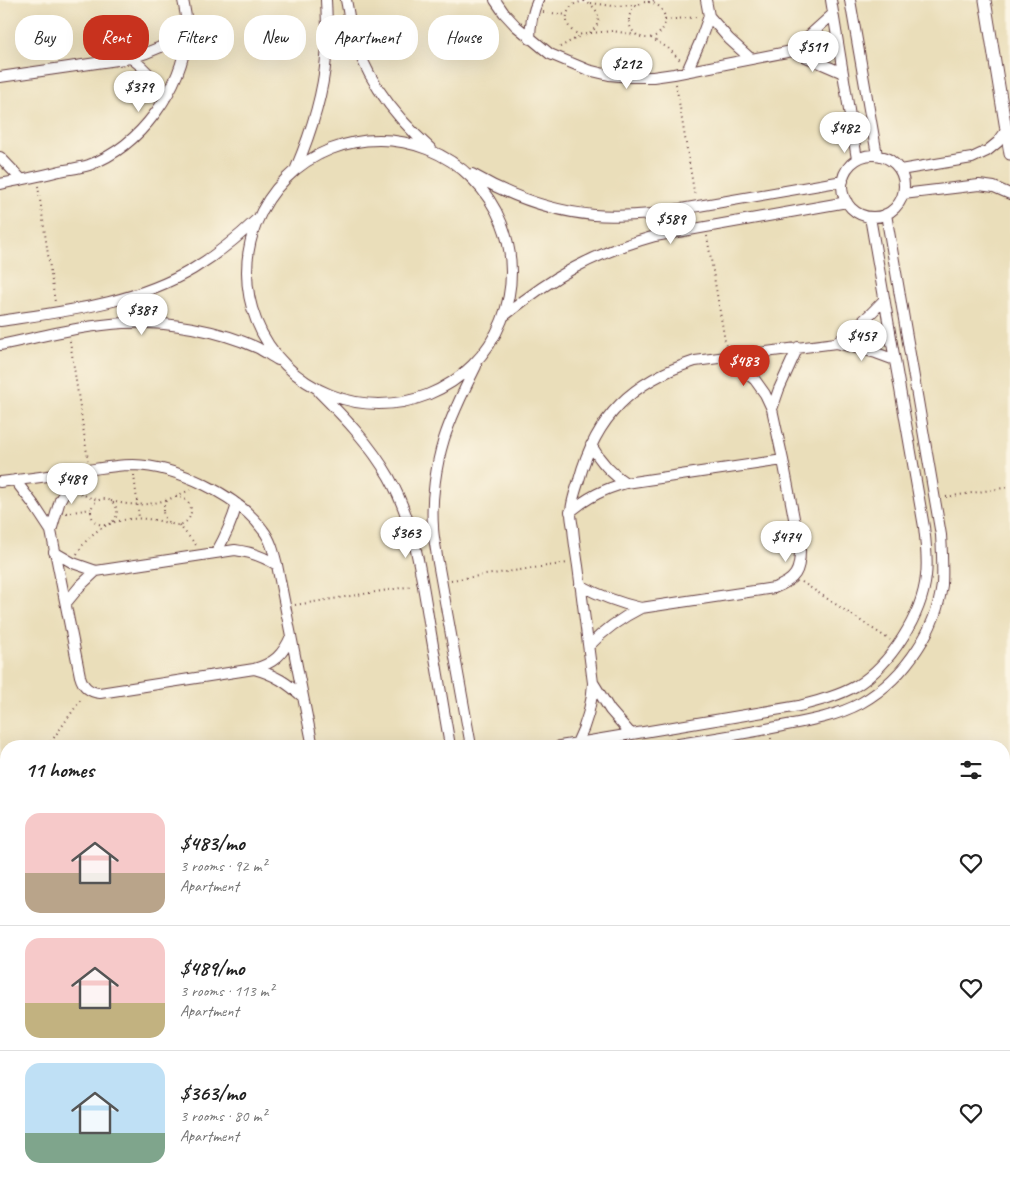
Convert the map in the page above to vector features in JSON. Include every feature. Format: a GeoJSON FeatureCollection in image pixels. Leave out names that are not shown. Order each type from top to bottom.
{"type":"FeatureCollection","features":[{"type":"Feature","properties":{"kind":"street"},"geometry":{"type":"LineString","coordinates":[[184,0],[186,15]]}},
{"type":"Feature","properties":{"kind":"street"},"geometry":{"type":"LineString","coordinates":[[296,168],[315,116],[326,60],[328,37],[326,0]]}},
{"type":"Feature","properties":{"kind":"street"},"geometry":{"type":"LineString","coordinates":[[346,0],[361,57],[375,84],[392,110],[436,153],[485,182],[538,204],[566,211],[595,215],[652,214],[843,181]]}},
{"type":"Feature","properties":{"kind":"street"},"geometry":{"type":"LineString","coordinates":[[495,0],[516,26],[550,54],[588,70],[609,75],[631,77],[653,77],[674,74],[792,51],[833,14]]}},
{"type":"Feature","properties":{"kind":"street"},"geometry":{"type":"LineString","coordinates":[[530,39],[530,24],[538,0]]}},
{"type":"Feature","properties":{"kind":"street"},"geometry":{"type":"LineString","coordinates":[[687,71],[700,44],[709,16],[706,0]]}},
{"type":"Feature","properties":{"kind":"street"},"geometry":{"type":"LineString","coordinates":[[831,0],[857,159]]}},
{"type":"Feature","properties":{"kind":"street"},"geometry":{"type":"LineString","coordinates":[[850,0],[877,155]]}},
{"type":"Feature","properties":{"kind":"street"},"geometry":{"type":"LineString","coordinates":[[985,0],[1010,154]]}},
{"type":"Feature","properties":{"kind":"street"},"geometry":{"type":"LineString","coordinates":[[709,16],[751,59]]}},
{"type":"Feature","properties":{"kind":"street"},"geometry":{"type":"LineString","coordinates":[[792,51],[843,72]]}},
{"type":"Feature","properties":{"kind":"street"},"geometry":{"type":"LineString","coordinates":[[0,77],[117,60]]}},
{"type":"Feature","properties":{"kind":"street"},"geometry":{"type":"LineString","coordinates":[[134,60],[152,75],[166,97]]}},
{"type":"Feature","properties":{"kind":"street"},"geometry":{"type":"LineString","coordinates":[[0,184],[89,165],[108,156],[125,144],[154,115],[166,97],[182,60]]}},
{"type":"Feature","properties":{"kind":"street"},"geometry":{"type":"LineString","coordinates":[[900,170],[972,158],[987,151],[998,142],[1006,131]]}},
{"type":"Feature","properties":{"kind":"street"},"geometry":{"type":"LineString","coordinates":[[282,363],[264,338],[252,310],[247,280],[248,249],[257,220],[274,192],[296,168],[321,153],[349,143],[379,140],[408,143],[436,153]]}},
{"type":"Feature","properties":{"kind":"street"},"geometry":{"type":"LineString","coordinates":[[877,155],[894,163],[900,170],[904,186],[900,202],[894,209],[878,217],[870,217],[853,210],[847,202],[843,192],[843,181],[845,172],[857,159],[877,155]]}},
{"type":"Feature","properties":{"kind":"street"},"geometry":{"type":"LineString","coordinates":[[0,157],[21,180]]}},
{"type":"Feature","properties":{"kind":"street"},"geometry":{"type":"LineString","coordinates":[[460,168],[483,191],[500,220],[510,251],[511,284],[504,316],[493,340],[477,362],[444,440],[438,465],[434,498],[433,526],[441,582],[470,740]]}},
{"type":"Feature","properties":{"kind":"street"},"geometry":{"type":"LineString","coordinates":[[903,194],[979,185],[994,187],[1010,194]]}},
{"type":"Feature","properties":{"kind":"street"},"geometry":{"type":"LineString","coordinates":[[504,316],[543,286],[564,273],[601,254],[632,242],[705,226],[847,202]]}},
{"type":"Feature","properties":{"kind":"street"},"geometry":{"type":"LineString","coordinates":[[703,740],[770,729],[828,716],[861,703],[880,690],[910,660],[924,638],[937,608],[942,586],[941,535],[886,214]]}},
{"type":"Feature","properties":{"kind":"street"},"geometry":{"type":"LineString","coordinates":[[595,740],[799,706],[823,700],[857,685],[878,669],[912,623],[920,604],[926,578],[927,557],[924,527],[870,217]]}},
{"type":"Feature","properties":{"kind":"street"},"geometry":{"type":"LineString","coordinates":[[0,321],[118,300],[144,292],[169,282],[193,269],[216,254],[257,220]]}},
{"type":"Feature","properties":{"kind":"street"},"geometry":{"type":"LineString","coordinates":[[836,343],[870,316],[884,300]]}},
{"type":"Feature","properties":{"kind":"street"},"geometry":{"type":"LineString","coordinates":[[0,345],[124,323],[160,323],[182,326],[235,340],[258,349],[282,363],[316,389],[349,422],[370,447],[389,477],[402,503],[412,532],[419,563],[449,740]]}},
{"type":"Feature","properties":{"kind":"street"},"geometry":{"type":"LineString","coordinates":[[578,740],[589,714],[593,683],[570,512],[583,464],[600,428],[612,412],[626,398],[658,375],[696,361],[836,343],[876,352],[895,360]]}},
{"type":"Feature","properties":{"kind":"street"},"geometry":{"type":"LineString","coordinates":[[772,410],[798,348]]}},
{"type":"Feature","properties":{"kind":"street"},"geometry":{"type":"LineString","coordinates":[[588,646],[613,624],[641,608],[774,588],[785,584],[794,576],[800,564],[800,550],[772,410],[765,394],[755,380],[728,357]]}},
{"type":"Feature","properties":{"kind":"street"},"geometry":{"type":"LineString","coordinates":[[316,389],[349,402],[384,405],[419,400],[450,385],[477,362]]}},
{"type":"Feature","properties":{"kind":"street"},"geometry":{"type":"LineString","coordinates":[[591,445],[605,467],[615,476],[626,482]]}},
{"type":"Feature","properties":{"kind":"street"},"geometry":{"type":"LineString","coordinates":[[570,512],[596,493],[626,482],[783,460]]}},
{"type":"Feature","properties":{"kind":"street"},"geometry":{"type":"LineString","coordinates":[[0,482],[133,465],[167,471],[200,482],[237,504],[264,531],[273,547],[311,740]]}},
{"type":"Feature","properties":{"kind":"street"},"geometry":{"type":"LineString","coordinates":[[76,472],[60,500],[54,515],[51,531],[80,676],[82,683],[88,690],[100,693],[254,670],[267,665],[277,658],[286,647],[291,635]]}},
{"type":"Feature","properties":{"kind":"street"},"geometry":{"type":"LineString","coordinates":[[15,480],[51,531]]}},
{"type":"Feature","properties":{"kind":"street"},"geometry":{"type":"LineString","coordinates":[[216,553],[228,530],[237,504]]}},
{"type":"Feature","properties":{"kind":"street"},"geometry":{"type":"LineString","coordinates":[[54,552],[73,563],[96,571],[235,550],[249,552],[278,565]]}},
{"type":"Feature","properties":{"kind":"street"},"geometry":{"type":"LineString","coordinates":[[66,603],[96,571]]}},
{"type":"Feature","properties":{"kind":"street"},"geometry":{"type":"LineString","coordinates":[[580,586],[620,604],[641,608]]}},
{"type":"Feature","properties":{"kind":"street"},"geometry":{"type":"LineString","coordinates":[[254,670],[282,680],[303,698]]}},
{"type":"Feature","properties":{"kind":"street"},"geometry":{"type":"LineString","coordinates":[[593,683],[610,710],[631,734]]}},
{"type":"Feature","properties":{"kind":"path"},"geometry":{"type":"LineString","coordinates":[[656,0],[638,5],[613,6],[582,1],[570,8],[567,22],[569,27],[576,33],[613,31],[651,38],[676,54],[687,71]]}},
{"type":"Feature","properties":{"kind":"path"},"geometry":{"type":"LineString","coordinates":[[648,2],[662,10],[665,20],[662,30],[651,38]]}},
{"type":"Feature","properties":{"kind":"path"},"geometry":{"type":"LineString","coordinates":[[550,54],[560,46],[595,29],[599,19],[596,10],[588,3]]}},
{"type":"Feature","properties":{"kind":"path"},"geometry":{"type":"LineString","coordinates":[[638,5],[631,12],[630,23],[631,28],[638,36]]}},
{"type":"Feature","properties":{"kind":"path"},"geometry":{"type":"LineString","coordinates":[[533,11],[567,15]]}},
{"type":"Feature","properties":{"kind":"path"},"geometry":{"type":"LineString","coordinates":[[665,20],[709,16]]}},
{"type":"Feature","properties":{"kind":"path"},"geometry":{"type":"LineString","coordinates":[[674,74],[696,206]]}},
{"type":"Feature","properties":{"kind":"path"},"geometry":{"type":"LineString","coordinates":[[37,176],[57,312]]}},
{"type":"Feature","properties":{"kind":"path"},"geometry":{"type":"LineString","coordinates":[[705,226],[728,357]]}},
{"type":"Feature","properties":{"kind":"path"},"geometry":{"type":"LineString","coordinates":[[68,332],[90,469]]}},
{"type":"Feature","properties":{"kind":"path"},"geometry":{"type":"LineString","coordinates":[[133,465],[139,518]]}},
{"type":"Feature","properties":{"kind":"path"},"geometry":{"type":"LineString","coordinates":[[68,485],[77,492],[99,500],[104,499],[128,504],[148,505],[175,497],[190,490],[200,482]]}},
{"type":"Feature","properties":{"kind":"path"},"geometry":{"type":"LineString","coordinates":[[935,499],[1010,487]]}},
{"type":"Feature","properties":{"kind":"path"},"geometry":{"type":"LineString","coordinates":[[99,500],[95,502],[91,509],[92,518],[95,522],[103,525],[139,518],[150,518],[170,524],[184,524],[190,516],[191,507],[185,499],[175,497]]}},
{"type":"Feature","properties":{"kind":"path"},"geometry":{"type":"LineString","coordinates":[[170,498],[163,511],[170,524]]}},
{"type":"Feature","properties":{"kind":"path"},"geometry":{"type":"LineString","coordinates":[[73,563],[87,541],[115,519],[116,506],[109,500]]}},
{"type":"Feature","properties":{"kind":"path"},"geometry":{"type":"LineString","coordinates":[[54,515],[91,509]]}},
{"type":"Feature","properties":{"kind":"path"},"geometry":{"type":"LineString","coordinates":[[180,525],[192,539],[201,555]]}},
{"type":"Feature","properties":{"kind":"path"},"geometry":{"type":"LineString","coordinates":[[441,582],[577,562]]}},
{"type":"Feature","properties":{"kind":"path"},"geometry":{"type":"LineString","coordinates":[[794,576],[897,645]]}},
{"type":"Feature","properties":{"kind":"path"},"geometry":{"type":"LineString","coordinates":[[286,607],[423,584]]}},
{"type":"Feature","properties":{"kind":"path"},"geometry":{"type":"LineString","coordinates":[[52,740],[88,690]]}}]}
